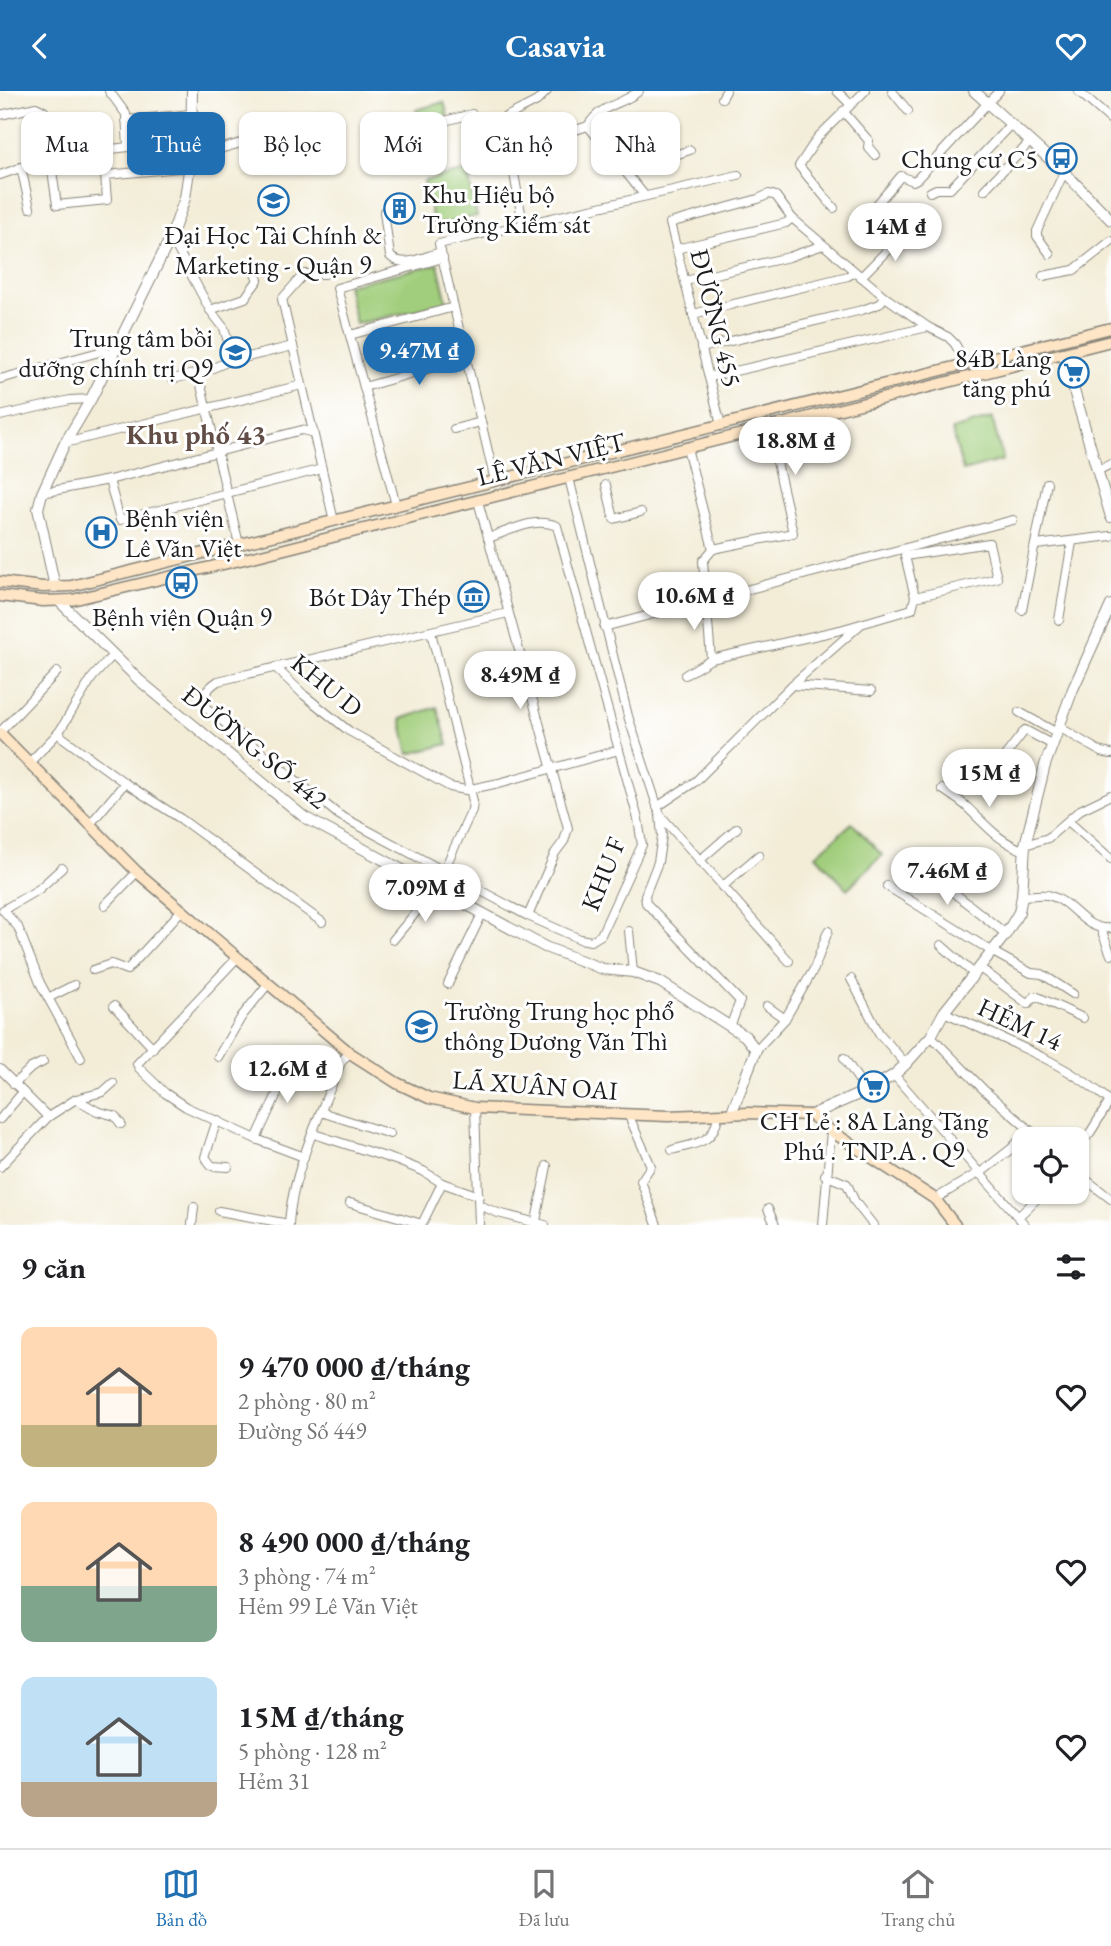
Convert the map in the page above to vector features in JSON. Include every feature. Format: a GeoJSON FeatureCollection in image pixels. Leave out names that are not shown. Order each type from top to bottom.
{"type":"FeatureCollection","features":[{"type":"Feature","properties":{"kind":"main road","name":"LÊ VĂN VIỆT"},"geometry":{"type":"LineString","coordinates":[[0,582],[71,586],[1111,328]]}},
{"type":"Feature","properties":{"kind":"main road"},"geometry":{"type":"LineString","coordinates":[[1060,340],[1063,353]]}},
{"type":"Feature","properties":{"kind":"main road","name":"LÊ VĂN VIỆT"},"geometry":{"type":"LineString","coordinates":[[0,596],[60,602],[243,560],[1111,341]]}},
{"type":"Feature","properties":{"kind":"main road"},"geometry":{"type":"LineString","coordinates":[[721,425],[725,439]]}},
{"type":"Feature","properties":{"kind":"main road"},"geometry":{"type":"LineString","coordinates":[[565,463],[569,478]]}},
{"type":"Feature","properties":{"kind":"main road"},"geometry":{"type":"LineString","coordinates":[[543,469],[547,484]]}},
{"type":"Feature","properties":{"kind":"main road"},"geometry":{"type":"LineString","coordinates":[[495,481],[499,496]]}},
{"type":"Feature","properties":{"kind":"main road"},"geometry":{"type":"LineString","coordinates":[[239,544],[243,560]]}},
{"type":"Feature","properties":{"kind":"main road"},"geometry":{"type":"LineString","coordinates":[[55,587],[60,602]]}},
{"type":"Feature","properties":{"kind":"main road","name":"LÃ XUÂN OAI"},"geometry":{"type":"LineString","coordinates":[[0,732],[137,872],[181,911],[349,1053],[397,1083],[443,1103],[475,1108],[628,1114],[811,1115]]}},
{"type":"Feature","properties":{"kind":"main road"},"geometry":{"type":"LineString","coordinates":[[811,1115],[935,1199],[956,1225]]}},
{"type":"Feature","properties":{"kind":"street"},"geometry":{"type":"LineString","coordinates":[[109,91],[126,114],[127,134]]}},
{"type":"Feature","properties":{"kind":"street"},"geometry":{"type":"LineString","coordinates":[[192,91],[192,112]]}},
{"type":"Feature","properties":{"kind":"street"},"geometry":{"type":"LineString","coordinates":[[516,112],[537,101],[547,91]]}},
{"type":"Feature","properties":{"kind":"street"},"geometry":{"type":"LineString","coordinates":[[577,130],[588,126],[599,111],[639,91]]}},
{"type":"Feature","properties":{"kind":"street"},"geometry":{"type":"LineString","coordinates":[[837,91],[875,155]]}},
{"type":"Feature","properties":{"kind":"street"},"geometry":{"type":"LineString","coordinates":[[834,208],[799,166],[818,137],[865,91]]}},
{"type":"Feature","properties":{"kind":"street"},"geometry":{"type":"LineString","coordinates":[[892,91],[908,111]]}},
{"type":"Feature","properties":{"kind":"street"},"geometry":{"type":"LineString","coordinates":[[974,91],[1064,172],[1111,221]]}},
{"type":"Feature","properties":{"kind":"street"},"geometry":{"type":"LineString","coordinates":[[872,210],[901,176],[913,181],[917,179],[999,91]]}},
{"type":"Feature","properties":{"kind":"street"},"geometry":{"type":"LineString","coordinates":[[1078,91],[1111,120]]}},
{"type":"Feature","properties":{"kind":"street"},"geometry":{"type":"LineString","coordinates":[[0,115],[36,107],[44,112]]}},
{"type":"Feature","properties":{"kind":"street"},"geometry":{"type":"LineString","coordinates":[[930,191],[950,189],[1011,124]]}},
{"type":"Feature","properties":{"kind":"street"},"geometry":{"type":"LineString","coordinates":[[588,126],[591,130]]}},
{"type":"Feature","properties":{"kind":"street"},"geometry":{"type":"LineString","coordinates":[[984,190],[1030,142]]}},
{"type":"Feature","properties":{"kind":"street"},"geometry":{"type":"LineString","coordinates":[[680,154],[690,151]]}},
{"type":"Feature","properties":{"kind":"street"},"geometry":{"type":"LineString","coordinates":[[0,175],[21,167]]}},
{"type":"Feature","properties":{"kind":"street"},"geometry":{"type":"LineString","coordinates":[[1049,254],[1037,236],[1037,231],[1064,172]]}},
{"type":"Feature","properties":{"kind":"street"},"geometry":{"type":"LineString","coordinates":[[23,175],[30,208]]}},
{"type":"Feature","properties":{"kind":"street"},"geometry":{"type":"LineString","coordinates":[[55,175],[57,205],[107,200],[105,175]]}},
{"type":"Feature","properties":{"kind":"street"},"geometry":{"type":"LineString","coordinates":[[55,587],[38,509],[42,493],[171,237],[185,198],[189,175]]}},
{"type":"Feature","properties":{"kind":"street"},"geometry":{"type":"LineString","coordinates":[[514,175],[523,224]]}},
{"type":"Feature","properties":{"kind":"street"},"geometry":{"type":"LineString","coordinates":[[629,175],[645,196]]}},
{"type":"Feature","properties":{"kind":"street"},"geometry":{"type":"LineString","coordinates":[[396,505],[337,288],[523,224],[738,175]]}},
{"type":"Feature","properties":{"kind":"street","name":"ĐƯỜNG 455"},"geometry":{"type":"LineString","coordinates":[[721,425],[670,223],[774,194],[792,218]]}},
{"type":"Feature","properties":{"kind":"street"},"geometry":{"type":"LineString","coordinates":[[384,212],[390,256],[396,262],[402,263],[441,252]]}},
{"type":"Feature","properties":{"kind":"street"},"geometry":{"type":"LineString","coordinates":[[676,249],[786,223],[792,218],[885,297],[928,327],[948,337],[966,364]]}},
{"type":"Feature","properties":{"kind":"street"},"geometry":{"type":"LineString","coordinates":[[693,314],[858,274],[908,229]]}},
{"type":"Feature","properties":{"kind":"street"},"geometry":{"type":"LineString","coordinates":[[171,237],[210,310],[224,328],[229,345],[227,362]]}},
{"type":"Feature","properties":{"kind":"street"},"geometry":{"type":"LineString","coordinates":[[1043,276],[1074,270],[1111,241]]}},
{"type":"Feature","properties":{"kind":"street"},"geometry":{"type":"LineString","coordinates":[[685,281],[789,257],[823,245]]}},
{"type":"Feature","properties":{"kind":"street"},"geometry":{"type":"LineString","coordinates":[[441,252],[495,481]]}},
{"type":"Feature","properties":{"kind":"street"},"geometry":{"type":"LineString","coordinates":[[210,310],[245,298],[258,280],[251,265]]}},
{"type":"Feature","properties":{"kind":"street"},"geometry":{"type":"LineString","coordinates":[[325,274],[304,274],[282,299],[334,521]]}},
{"type":"Feature","properties":{"kind":"street"},"geometry":{"type":"LineString","coordinates":[[702,348],[862,310],[879,304],[885,297]]}},
{"type":"Feature","properties":{"kind":"street"},"geometry":{"type":"LineString","coordinates":[[350,335],[454,307]]}},
{"type":"Feature","properties":{"kind":"street"},"geometry":{"type":"LineString","coordinates":[[709,377],[928,327]]}},
{"type":"Feature","properties":{"kind":"street"},"geometry":{"type":"LineString","coordinates":[[173,379],[227,362],[293,347]]}},
{"type":"Feature","properties":{"kind":"street"},"geometry":{"type":"LineString","coordinates":[[0,379],[103,351],[113,355]]}},
{"type":"Feature","properties":{"kind":"street"},"geometry":{"type":"LineString","coordinates":[[1063,353],[1111,517]]}},
{"type":"Feature","properties":{"kind":"street"},"geometry":{"type":"LineString","coordinates":[[364,387],[466,359]]}},
{"type":"Feature","properties":{"kind":"street"},"geometry":{"type":"LineString","coordinates":[[198,373],[239,544]]}},
{"type":"Feature","properties":{"kind":"street"},"geometry":{"type":"LineString","coordinates":[[65,443],[302,385]]}},
{"type":"Feature","properties":{"kind":"street"},"geometry":{"type":"LineString","coordinates":[[0,417],[70,400],[91,400]]}},
{"type":"Feature","properties":{"kind":"street"},"geometry":{"type":"LineString","coordinates":[[454,429],[481,422]]}},
{"type":"Feature","properties":{"kind":"street"},"geometry":{"type":"LineString","coordinates":[[711,659],[703,561],[713,549],[793,533],[769,427]]}},
{"type":"Feature","properties":{"kind":"street"},"geometry":{"type":"LineString","coordinates":[[42,493],[109,480],[302,430],[314,433]]}},
{"type":"Feature","properties":{"kind":"street"},"geometry":{"type":"LineString","coordinates":[[687,448],[713,549]]}},
{"type":"Feature","properties":{"kind":"street"},"geometry":{"type":"LineString","coordinates":[[1097,471],[1111,464]]}},
{"type":"Feature","properties":{"kind":"street"},"geometry":{"type":"LineString","coordinates":[[109,480],[120,520],[322,469]]}},
{"type":"Feature","properties":{"kind":"street"},"geometry":{"type":"LineString","coordinates":[[569,478],[604,627],[658,811],[662,836],[658,862],[645,895],[646,903],[740,1001],[730,1027]]}},
{"type":"Feature","properties":{"kind":"street"},"geometry":{"type":"LineString","coordinates":[[1022,610],[1047,482]]}},
{"type":"Feature","properties":{"kind":"street"},"geometry":{"type":"LineString","coordinates":[[606,485],[611,520],[641,513]]}},
{"type":"Feature","properties":{"kind":"street"},"geometry":{"type":"LineString","coordinates":[[478,501],[568,828],[528,916]]}},
{"type":"Feature","properties":{"kind":"street"},"geometry":{"type":"LineString","coordinates":[[604,627],[1013,520]]}},
{"type":"Feature","properties":{"kind":"street","name":"KHU F"},"geometry":{"type":"LineString","coordinates":[[444,870],[528,916],[591,941],[601,935],[642,845],[638,819],[557,526],[549,522],[535,522],[488,538]]}},
{"type":"Feature","properties":{"kind":"street"},"geometry":{"type":"LineString","coordinates":[[1036,545],[1111,537]]}},
{"type":"Feature","properties":{"kind":"street"},"geometry":{"type":"LineString","coordinates":[[1059,620],[1072,542]]}},
{"type":"Feature","properties":{"kind":"street"},"geometry":{"type":"LineString","coordinates":[[685,675],[711,659],[912,609],[915,597],[905,556],[989,543],[997,578],[915,597]]}},
{"type":"Feature","properties":{"kind":"street","name":"ĐƯỜNG SỐ 442"},"geometry":{"type":"LineString","coordinates":[[60,602],[113,656],[304,817],[545,947],[603,969],[633,972],[660,982],[745,1036],[756,1050]]}},
{"type":"Feature","properties":{"kind":"street"},"geometry":{"type":"LineString","coordinates":[[811,1115],[866,1091],[894,1075],[906,1064],[931,1036],[944,1012],[1006,935],[1019,912],[1023,896],[1025,848],[1034,804],[1052,745],[1073,689],[1111,605]]}},
{"type":"Feature","properties":{"kind":"street"},"geometry":{"type":"LineString","coordinates":[[275,667],[508,613]]}},
{"type":"Feature","properties":{"kind":"street"},"geometry":{"type":"LineString","coordinates":[[658,811],[696,781],[792,685],[863,623]]}},
{"type":"Feature","properties":{"kind":"street"},"geometry":{"type":"LineString","coordinates":[[393,940],[435,889],[472,810],[473,801],[431,632]]}},
{"type":"Feature","properties":{"kind":"street"},"geometry":{"type":"LineString","coordinates":[[30,762],[59,732],[92,678],[113,656]]}},
{"type":"Feature","properties":{"kind":"street","name":"KHU D"},"geometry":{"type":"LineString","coordinates":[[444,870],[333,811],[206,708],[204,696],[218,681],[275,667],[304,695],[362,739],[450,787],[469,789]]}},
{"type":"Feature","properties":{"kind":"street"},"geometry":{"type":"LineString","coordinates":[[0,732],[57,672]]}},
{"type":"Feature","properties":{"kind":"street"},"geometry":{"type":"LineString","coordinates":[[792,685],[872,691]]}},
{"type":"Feature","properties":{"kind":"street"},"geometry":{"type":"LineString","coordinates":[[1019,712],[1101,752],[1111,754]]}},
{"type":"Feature","properties":{"kind":"street"},"geometry":{"type":"LineString","coordinates":[[994,770],[1025,730],[1052,745]]}},
{"type":"Feature","properties":{"kind":"street"},"geometry":{"type":"LineString","coordinates":[[59,732],[62,737],[125,783],[164,806],[323,922]]}},
{"type":"Feature","properties":{"kind":"street"},"geometry":{"type":"LineString","coordinates":[[469,789],[551,770],[619,750]]}},
{"type":"Feature","properties":{"kind":"street"},"geometry":{"type":"LineString","coordinates":[[90,823],[125,783]]}},
{"type":"Feature","properties":{"kind":"street"},"geometry":{"type":"LineString","coordinates":[[942,789],[967,807],[995,836],[1010,846],[1025,848],[1048,838],[1080,810],[1111,795]]}},
{"type":"Feature","properties":{"kind":"street"},"geometry":{"type":"LineString","coordinates":[[658,811],[789,961]]}},
{"type":"Feature","properties":{"kind":"street"},"geometry":{"type":"LineString","coordinates":[[1068,821],[1111,859]]}},
{"type":"Feature","properties":{"kind":"street"},"geometry":{"type":"LineString","coordinates":[[699,861],[737,828]]}},
{"type":"Feature","properties":{"kind":"street"},"geometry":{"type":"LineString","coordinates":[[722,887],[760,855]]}},
{"type":"Feature","properties":{"kind":"street"},"geometry":{"type":"LineString","coordinates":[[910,857],[1006,935]]}},
{"type":"Feature","properties":{"kind":"street"},"geometry":{"type":"LineString","coordinates":[[62,868],[39,889],[1,909],[18,927],[48,998],[81,1058]]}},
{"type":"Feature","properties":{"kind":"street"},"geometry":{"type":"LineString","coordinates":[[105,905],[137,872]]}},
{"type":"Feature","properties":{"kind":"street"},"geometry":{"type":"LineString","coordinates":[[887,886],[993,952],[1031,972],[1042,974],[1073,994]]}},
{"type":"Feature","properties":{"kind":"street"},"geometry":{"type":"LineString","coordinates":[[1023,896],[1055,897],[1088,923],[1101,929],[1111,928]]}},
{"type":"Feature","properties":{"kind":"street"},"geometry":{"type":"LineString","coordinates":[[93,969],[111,964],[127,970],[181,911]]}},
{"type":"Feature","properties":{"kind":"street"},"geometry":{"type":"LineString","coordinates":[[448,984],[482,914]]}},
{"type":"Feature","properties":{"kind":"street"},"geometry":{"type":"LineString","coordinates":[[1101,929],[1111,955]]}},
{"type":"Feature","properties":{"kind":"street"},"geometry":{"type":"LineString","coordinates":[[629,931],[633,972]]}},
{"type":"Feature","properties":{"kind":"street"},"geometry":{"type":"LineString","coordinates":[[731,1114],[756,1050],[785,1019],[814,969],[828,931]]}},
{"type":"Feature","properties":{"kind":"street"},"geometry":{"type":"LineString","coordinates":[[941,944],[1028,1004],[1034,997],[1038,997],[1083,1018]]}},
{"type":"Feature","properties":{"kind":"street"},"geometry":{"type":"LineString","coordinates":[[237,958],[137,1064],[164,1093],[186,1107],[256,1139],[304,1157]]}},
{"type":"Feature","properties":{"kind":"street"},"geometry":{"type":"LineString","coordinates":[[851,979],[879,1033],[906,1064]]}},
{"type":"Feature","properties":{"kind":"street"},"geometry":{"type":"LineString","coordinates":[[218,1058],[242,1016],[268,984]]}},
{"type":"Feature","properties":{"kind":"street"},"geometry":{"type":"LineString","coordinates":[[48,998],[74,985]]}},
{"type":"Feature","properties":{"kind":"street"},"geometry":{"type":"LineString","coordinates":[[114,1006],[153,1048]]}},
{"type":"Feature","properties":{"kind":"street"},"geometry":{"type":"LineString","coordinates":[[767,1006],[785,1019]]}},
{"type":"Feature","properties":{"kind":"street","name":"HẺM 14"},"geometry":{"type":"LineString","coordinates":[[944,1012],[1059,1065],[1090,1083],[1111,1102]]}},
{"type":"Feature","properties":{"kind":"street"},"geometry":{"type":"LineString","coordinates":[[931,1036],[985,1091],[1026,1127]]}},
{"type":"Feature","properties":{"kind":"street"},"geometry":{"type":"LineString","coordinates":[[219,1211],[289,1225],[290,1206],[304,1157],[342,1060],[349,1053]]}},
{"type":"Feature","properties":{"kind":"street"},"geometry":{"type":"LineString","coordinates":[[844,1058],[866,1091]]}},
{"type":"Feature","properties":{"kind":"street"},"geometry":{"type":"LineString","coordinates":[[256,1139],[282,1083],[286,1061]]}},
{"type":"Feature","properties":{"kind":"street"},"geometry":{"type":"LineString","coordinates":[[14,1084],[31,1068],[43,1062]]}},
{"type":"Feature","properties":{"kind":"street"},"geometry":{"type":"LineString","coordinates":[[1,1073],[48,1117]]}},
{"type":"Feature","properties":{"kind":"street"},"geometry":{"type":"LineString","coordinates":[[894,1075],[1025,1225]]}},
{"type":"Feature","properties":{"kind":"street"},"geometry":{"type":"LineString","coordinates":[[0,1167],[48,1117],[76,1099],[103,1092],[113,1083]]}},
{"type":"Feature","properties":{"kind":"street"},"geometry":{"type":"LineString","coordinates":[[0,1119],[23,1092]]}},
{"type":"Feature","properties":{"kind":"street"},"geometry":{"type":"LineString","coordinates":[[76,1099],[97,1111],[115,1116],[121,1124]]}},
{"type":"Feature","properties":{"kind":"street"},"geometry":{"type":"LineString","coordinates":[[1089,1134],[1111,1102]]}},
{"type":"Feature","properties":{"kind":"street"},"geometry":{"type":"LineString","coordinates":[[475,1108],[478,1225]]}},
{"type":"Feature","properties":{"kind":"street"},"geometry":{"type":"LineString","coordinates":[[321,1112],[390,1134]]}},
{"type":"Feature","properties":{"kind":"street"},"geometry":{"type":"LineString","coordinates":[[628,1114],[651,1165],[641,1181],[657,1225]]}},
{"type":"Feature","properties":{"kind":"street"},"geometry":{"type":"LineString","coordinates":[[672,1150],[706,1140],[716,1126],[718,1115]]}},
{"type":"Feature","properties":{"kind":"street"},"geometry":{"type":"LineString","coordinates":[[216,1120],[205,1157],[212,1166],[228,1167]]}},
{"type":"Feature","properties":{"kind":"street"},"geometry":{"type":"LineString","coordinates":[[822,1225],[831,1131]]}},
{"type":"Feature","properties":{"kind":"street"},"geometry":{"type":"LineString","coordinates":[[314,1134],[423,1171],[498,1213],[545,1225]]}},
{"type":"Feature","properties":{"kind":"street"},"geometry":{"type":"LineString","coordinates":[[935,1199],[979,1173],[1012,1148]]}},
{"type":"Feature","properties":{"kind":"street"},"geometry":{"type":"LineString","coordinates":[[536,1221],[547,1165]]}},
{"type":"Feature","properties":{"kind":"street"},"geometry":{"type":"LineString","coordinates":[[825,1175],[847,1184],[855,1202],[873,1225]]}},
{"type":"Feature","properties":{"kind":"street"},"geometry":{"type":"LineString","coordinates":[[350,1203],[422,1224],[442,1182]]}},
{"type":"Feature","properties":{"kind":"street"},"geometry":{"type":"LineString","coordinates":[[1089,1182],[1111,1199]]}},
{"type":"Feature","properties":{"kind":"street"},"geometry":{"type":"LineString","coordinates":[[1018,1217],[1032,1204]]}},
{"type":"Feature","properties":{"kind":"street"},"geometry":{"type":"LineString","coordinates":[[192,1225],[194,1207]]}},
{"type":"Feature","properties":{"kind":"street"},"geometry":{"type":"LineString","coordinates":[[768,1209],[775,1225]]}},
{"type":"Feature","properties":{"kind":"green space"},"geometry":{"type":"Polygon","coordinates":[[[444,102],[447,112],[416,112],[444,102]]]}},
{"type":"Feature","properties":{"kind":"green space"},"geometry":{"type":"Polygon","coordinates":[[[461,172],[461,175],[468,175],[477,216],[434,226],[424,181],[461,172]]]}},
{"type":"Feature","properties":{"kind":"green space"},"geometry":{"type":"Polygon","coordinates":[[[438,264],[447,303],[356,324],[347,285],[438,264]]]}},
{"type":"Feature","properties":{"kind":"green space"},"geometry":{"type":"Polygon","coordinates":[[[992,418],[1003,460],[963,471],[952,430],[992,418]]]}},
{"type":"Feature","properties":{"kind":"green space"},"geometry":{"type":"Polygon","coordinates":[[[437,707],[448,744],[409,754],[401,719],[437,707]]]}},
{"type":"Feature","properties":{"kind":"green space"},"geometry":{"type":"Polygon","coordinates":[[[852,823],[882,855],[847,889],[816,855],[852,823]]]}},
{"type":"Feature","properties":{"kind":"place","name":"Chung cư C5"},"geometry":{"type":"Point","coordinates":[1061,159]}},
{"type":"Feature","properties":{"kind":"place","name":"Đại Học Tài Chính & Marketing - Quận 9"},"geometry":{"type":"Point","coordinates":[273,200]}},
{"type":"Feature","properties":{"kind":"place","name":"Khu Hiệu bộ Trường Kiểm sát"},"geometry":{"type":"Point","coordinates":[399,209]}},
{"type":"Feature","properties":{"kind":"place","name":"Trung tâm bồi dưỡng chính trị Q9"},"geometry":{"type":"Point","coordinates":[236,353]}},
{"type":"Feature","properties":{"kind":"place","name":"84B Làng tăng phú"},"geometry":{"type":"Point","coordinates":[1074,373]}},
{"type":"Feature","properties":{"kind":"place","name":"Bệnh viện Lê Văn Việt"},"geometry":{"type":"Point","coordinates":[102,533]}},
{"type":"Feature","properties":{"kind":"place","name":"Bệnh viện Quận 9"},"geometry":{"type":"Point","coordinates":[182,582]}},
{"type":"Feature","properties":{"kind":"place","name":"Bót Dây Thép"},"geometry":{"type":"Point","coordinates":[474,597]}},
{"type":"Feature","properties":{"kind":"place","name":"Trường Trung học phổ thông Dương Văn Thì"},"geometry":{"type":"Point","coordinates":[421,1026]}},
{"type":"Feature","properties":{"kind":"place","name":"CH Lẻ : 8A Làng Tăng Phú . TNP.A . Q9"},"geometry":{"type":"Point","coordinates":[874,1086]}},
{"type":"Feature","properties":{"kind":"district","name":"Khu phố 43"},"geometry":{"type":"Point","coordinates":[196,434]}}]}
